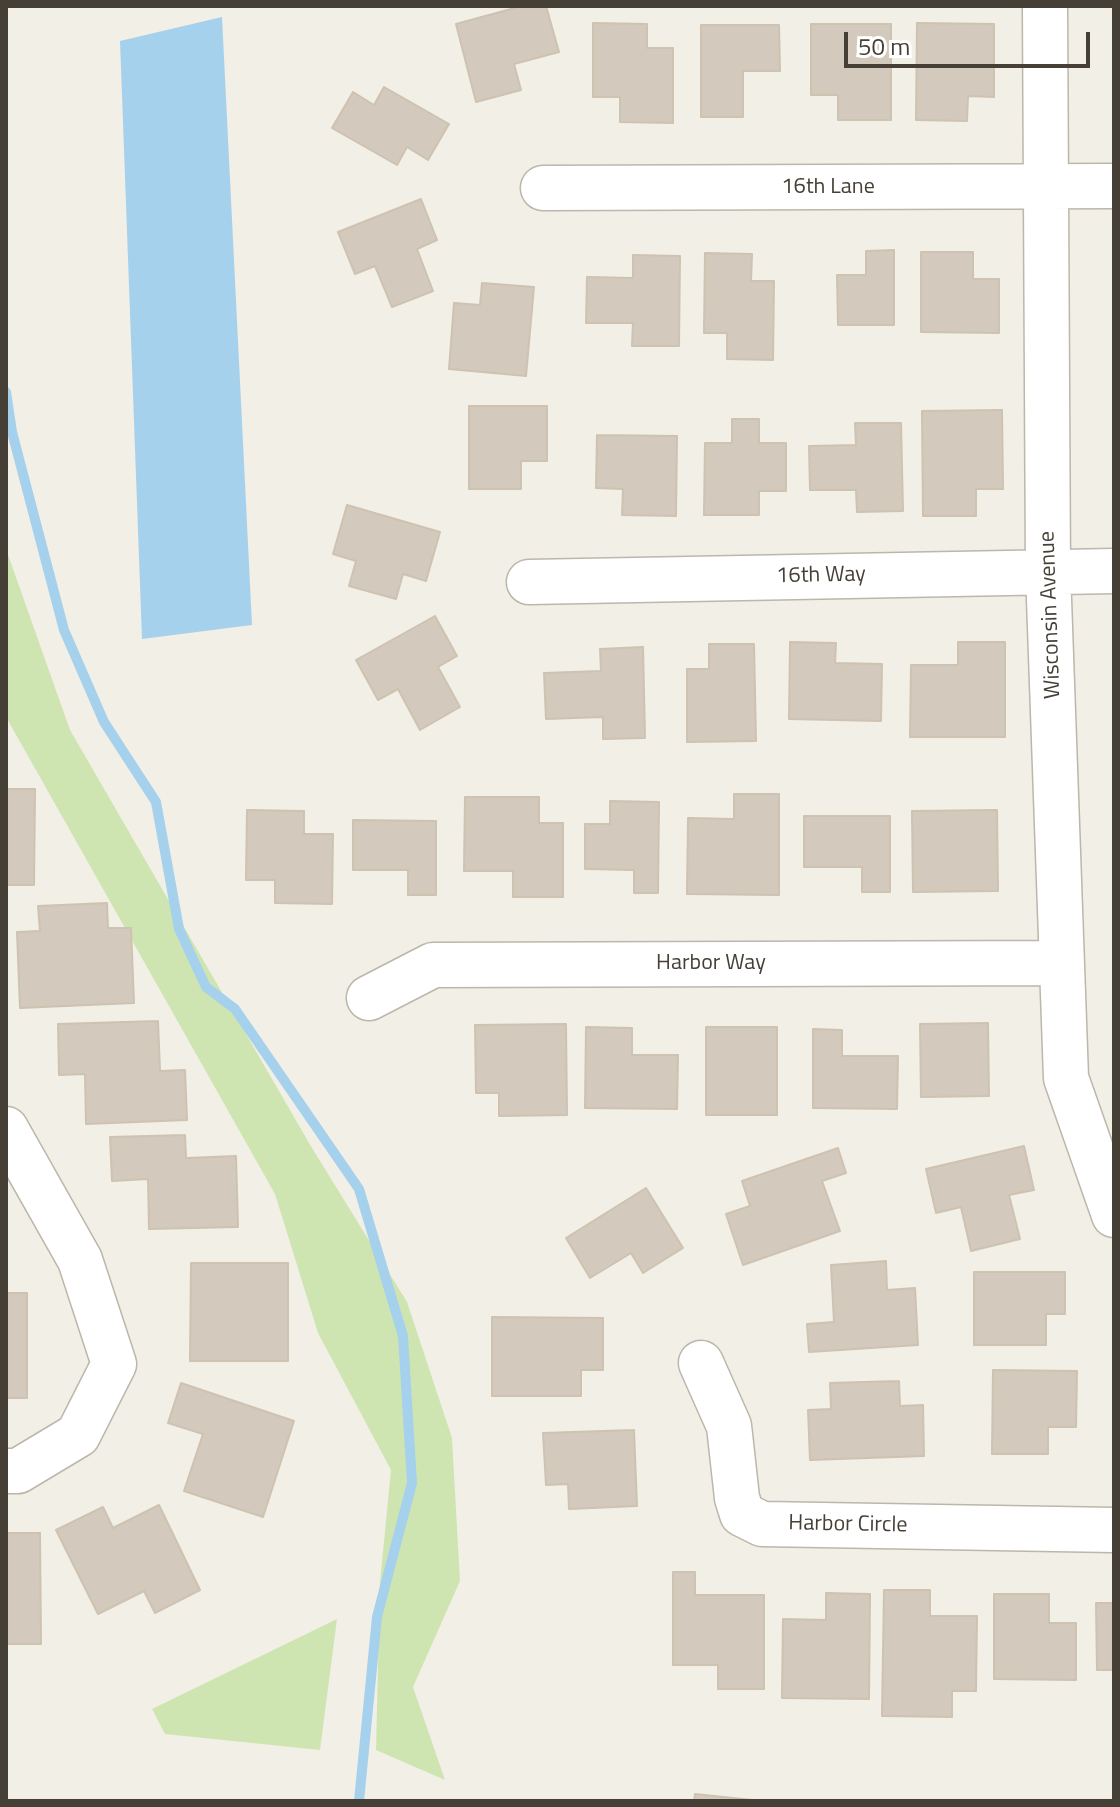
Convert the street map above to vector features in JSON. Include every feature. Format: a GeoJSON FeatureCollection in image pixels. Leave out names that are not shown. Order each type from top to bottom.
{"type":"FeatureCollection","features":[{"type":"Feature","properties":{"kind":"street","name":"Wisconsin Avenue"},"geometry":{"type":"LineString","coordinates":[[1045,6],[1048,571],[1066,1078],[1104,1157],[1114,1215]]}},
{"type":"Feature","properties":{"kind":"street","name":"16th Lane"},"geometry":{"type":"LineString","coordinates":[[543,188],[1114,186]]}},
{"type":"Feature","properties":{"kind":"street","name":"16th Way"},"geometry":{"type":"LineString","coordinates":[[529,582],[1114,571]]}},
{"type":"Feature","properties":{"kind":"street","name":"Harbor Way"},"geometry":{"type":"LineString","coordinates":[[369,998],[433,965],[1061,963]]}},
{"type":"Feature","properties":{"kind":"street"},"geometry":{"type":"LineString","coordinates":[[6,1129],[80,1260],[114,1364],[78,1435],[18,1471],[6,1471]]}},
{"type":"Feature","properties":{"kind":"street","name":"Harbor Circle"},"geometry":{"type":"LineString","coordinates":[[701,1363],[729,1426],[737,1498],[742,1514],[762,1524],[1114,1530]]}},
{"type":"Feature","properties":{"kind":"green space"},"geometry":{"type":"Polygon","coordinates":[[[6,549],[70,730],[312,1148],[407,1302],[452,1438],[460,1581],[413,1687],[445,1780],[376,1750],[380,1582],[391,1470],[318,1333],[275,1194],[6,717],[6,549]]]}},
{"type":"Feature","properties":{"kind":"green space"},"geometry":{"type":"Polygon","coordinates":[[[337,1619],[320,1750],[165,1734],[152,1709],[337,1619]]]}},
{"type":"Feature","properties":{"kind":"water"},"geometry":{"type":"Polygon","coordinates":[[[222,17],[252,625],[142,639],[120,41],[222,17]]]}},
{"type":"Feature","properties":{"kind":"building"},"geometry":{"type":"Polygon","coordinates":[[[522,6],[546,6],[559,52],[514,64],[521,90],[476,102],[456,24],[522,6]]]}},
{"type":"Feature","properties":{"kind":"building"},"geometry":{"type":"Polygon","coordinates":[[[593,23],[647,24],[647,48],[673,48],[673,123],[620,122],[620,97],[593,97],[593,23]]]}},
{"type":"Feature","properties":{"kind":"building"},"geometry":{"type":"Polygon","coordinates":[[[917,23],[994,24],[994,97],[968,96],[967,121],[916,120],[917,23]]]}},
{"type":"Feature","properties":{"kind":"building"},"geometry":{"type":"Polygon","coordinates":[[[811,24],[891,24],[891,120],[838,120],[838,95],[811,95],[811,24]]]}},
{"type":"Feature","properties":{"kind":"building"},"geometry":{"type":"Polygon","coordinates":[[[701,25],[779,25],[780,71],[743,71],[743,117],[701,117],[701,25]]]}},
{"type":"Feature","properties":{"kind":"building"},"geometry":{"type":"Polygon","coordinates":[[[384,87],[449,124],[428,160],[407,147],[397,165],[332,128],[353,92],[374,105],[384,87]]]}},
{"type":"Feature","properties":{"kind":"building"},"geometry":{"type":"Polygon","coordinates":[[[421,199],[437,240],[417,249],[433,291],[392,307],[375,266],[355,274],[338,232],[421,199]]]}},
{"type":"Feature","properties":{"kind":"building"},"geometry":{"type":"Polygon","coordinates":[[[894,250],[894,325],[838,325],[837,275],[866,275],[866,251],[894,250]]]}},
{"type":"Feature","properties":{"kind":"building"},"geometry":{"type":"Polygon","coordinates":[[[921,252],[973,252],[973,279],[999,279],[999,333],[921,332],[921,252]]]}},
{"type":"Feature","properties":{"kind":"building"},"geometry":{"type":"Polygon","coordinates":[[[705,253],[752,254],[751,281],[774,281],[773,360],[727,359],[727,333],[704,333],[705,253]]]}},
{"type":"Feature","properties":{"kind":"building"},"geometry":{"type":"Polygon","coordinates":[[[633,255],[680,256],[679,346],[632,346],[633,323],[586,323],[587,277],[633,278],[633,255]]]}},
{"type":"Feature","properties":{"kind":"building"},"geometry":{"type":"Polygon","coordinates":[[[482,283],[534,287],[526,376],[449,369],[454,303],[480,305],[482,283]]]}},
{"type":"Feature","properties":{"kind":"building"},"geometry":{"type":"Polygon","coordinates":[[[469,406],[547,406],[547,461],[521,461],[521,489],[469,489],[469,406]]]}},
{"type":"Feature","properties":{"kind":"building"},"geometry":{"type":"Polygon","coordinates":[[[1002,410],[1003,489],[976,489],[976,516],[923,516],[922,411],[1002,410]]]}},
{"type":"Feature","properties":{"kind":"building"},"geometry":{"type":"Polygon","coordinates":[[[732,419],[759,419],[759,443],[786,443],[786,491],[759,491],[759,515],[704,515],[705,443],[732,443],[732,419]]]}},
{"type":"Feature","properties":{"kind":"building"},"geometry":{"type":"Polygon","coordinates":[[[855,423],[901,423],[903,511],[857,512],[856,490],[810,490],[809,446],[856,445],[855,423]]]}},
{"type":"Feature","properties":{"kind":"building"},"geometry":{"type":"Polygon","coordinates":[[[597,435],[677,436],[676,516],[622,515],[623,489],[596,488],[597,435]]]}},
{"type":"Feature","properties":{"kind":"building"},"geometry":{"type":"Polygon","coordinates":[[[347,505],[440,532],[426,581],[403,574],[396,599],[349,586],[356,561],[333,554],[347,505]]]}},
{"type":"Feature","properties":{"kind":"building"},"geometry":{"type":"Polygon","coordinates":[[[435,616],[457,656],[438,667],[460,707],[420,730],[398,689],[378,700],[356,660],[435,616]]]}},
{"type":"Feature","properties":{"kind":"building"},"geometry":{"type":"Polygon","coordinates":[[[790,642],[836,643],[835,663],[882,664],[881,721],[789,719],[790,642]]]}},
{"type":"Feature","properties":{"kind":"building"},"geometry":{"type":"Polygon","coordinates":[[[958,642],[1005,642],[1005,737],[910,737],[911,665],[958,665],[958,642]]]}},
{"type":"Feature","properties":{"kind":"building"},"geometry":{"type":"Polygon","coordinates":[[[709,644],[754,644],[756,741],[687,742],[687,669],[709,669],[709,644]]]}},
{"type":"Feature","properties":{"kind":"building"},"geometry":{"type":"Polygon","coordinates":[[[643,647],[645,738],[603,739],[603,717],[546,719],[544,673],[601,671],[600,649],[643,647]]]}},
{"type":"Feature","properties":{"kind":"building"},"geometry":{"type":"Polygon","coordinates":[[[6,789],[35,789],[34,885],[6,885],[6,789]]]}},
{"type":"Feature","properties":{"kind":"building"},"geometry":{"type":"Polygon","coordinates":[[[734,794],[779,794],[779,895],[687,894],[688,818],[734,819],[734,794]]]}},
{"type":"Feature","properties":{"kind":"building"},"geometry":{"type":"Polygon","coordinates":[[[465,797],[539,797],[539,823],[563,823],[563,897],[513,897],[513,871],[464,871],[465,797]]]}},
{"type":"Feature","properties":{"kind":"building"},"geometry":{"type":"Polygon","coordinates":[[[610,801],[659,802],[658,893],[634,893],[634,870],[585,869],[585,824],[610,824],[610,801]]]}},
{"type":"Feature","properties":{"kind":"building"},"geometry":{"type":"Polygon","coordinates":[[[247,810],[304,811],[304,834],[333,834],[332,904],[275,903],[275,880],[246,880],[247,810]]]}},
{"type":"Feature","properties":{"kind":"building"},"geometry":{"type":"Polygon","coordinates":[[[997,810],[998,891],[913,892],[912,811],[997,810]]]}},
{"type":"Feature","properties":{"kind":"building"},"geometry":{"type":"Polygon","coordinates":[[[804,816],[890,816],[890,892],[862,892],[862,867],[804,867],[804,816]]]}},
{"type":"Feature","properties":{"kind":"building"},"geometry":{"type":"Polygon","coordinates":[[[353,820],[436,821],[436,895],[408,895],[408,870],[353,870],[353,820]]]}},
{"type":"Feature","properties":{"kind":"building"},"geometry":{"type":"Polygon","coordinates":[[[107,903],[108,928],[131,928],[134,1003],[20,1008],[17,932],[40,931],[38,906],[107,903]]]}},
{"type":"Feature","properties":{"kind":"building"},"geometry":{"type":"Polygon","coordinates":[[[158,1021],[160,1071],[185,1070],[187,1120],[86,1124],[85,1074],[59,1075],[58,1024],[158,1021]]]}},
{"type":"Feature","properties":{"kind":"building"},"geometry":{"type":"Polygon","coordinates":[[[988,1023],[989,1096],[921,1097],[920,1024],[988,1023]]]}},
{"type":"Feature","properties":{"kind":"building"},"geometry":{"type":"Polygon","coordinates":[[[566,1024],[567,1115],[499,1116],[499,1093],[476,1093],[475,1025],[566,1024]]]}},
{"type":"Feature","properties":{"kind":"building"},"geometry":{"type":"Polygon","coordinates":[[[586,1027],[632,1028],[632,1055],[678,1055],[677,1109],[585,1108],[586,1027]]]}},
{"type":"Feature","properties":{"kind":"building"},"geometry":{"type":"Polygon","coordinates":[[[706,1027],[777,1027],[777,1115],[706,1115],[706,1027]]]}},
{"type":"Feature","properties":{"kind":"building"},"geometry":{"type":"Polygon","coordinates":[[[813,1029],[842,1030],[842,1056],[898,1056],[897,1109],[813,1108],[813,1029]]]}},
{"type":"Feature","properties":{"kind":"building"},"geometry":{"type":"Polygon","coordinates":[[[185,1135],[186,1158],[236,1156],[238,1227],[149,1229],[148,1179],[112,1181],[110,1137],[185,1135]]]}},
{"type":"Feature","properties":{"kind":"building"},"geometry":{"type":"Polygon","coordinates":[[[1024,1146],[1034,1190],[1009,1195],[1020,1239],[971,1251],[961,1207],[936,1213],[926,1169],[1024,1146]]]}},
{"type":"Feature","properties":{"kind":"building"},"geometry":{"type":"Polygon","coordinates":[[[838,1148],[846,1173],[822,1181],[840,1231],[743,1265],[726,1214],[750,1206],[742,1181],[838,1148]]]}},
{"type":"Feature","properties":{"kind":"building"},"geometry":{"type":"Polygon","coordinates":[[[646,1188],[683,1248],[643,1273],[631,1253],[590,1278],[566,1238],[646,1188]]]}},
{"type":"Feature","properties":{"kind":"building"},"geometry":{"type":"Polygon","coordinates":[[[886,1261],[887,1290],[915,1288],[918,1345],[809,1352],[807,1324],[834,1322],[831,1265],[886,1261]]]}},
{"type":"Feature","properties":{"kind":"building"},"geometry":{"type":"Polygon","coordinates":[[[191,1263],[288,1263],[288,1361],[190,1361],[191,1263]]]}},
{"type":"Feature","properties":{"kind":"building"},"geometry":{"type":"Polygon","coordinates":[[[974,1272],[1065,1272],[1065,1314],[1046,1314],[1046,1345],[974,1345],[974,1272]]]}},
{"type":"Feature","properties":{"kind":"building"},"geometry":{"type":"Polygon","coordinates":[[[6,1293],[27,1293],[27,1398],[6,1398],[6,1293]]]}},
{"type":"Feature","properties":{"kind":"building"},"geometry":{"type":"Polygon","coordinates":[[[492,1317],[603,1318],[603,1370],[581,1370],[581,1396],[492,1396],[492,1317]]]}},
{"type":"Feature","properties":{"kind":"building"},"geometry":{"type":"Polygon","coordinates":[[[993,1370],[1077,1371],[1076,1427],[1048,1427],[1048,1454],[992,1454],[993,1370]]]}},
{"type":"Feature","properties":{"kind":"building"},"geometry":{"type":"Polygon","coordinates":[[[899,1381],[900,1406],[923,1405],[924,1456],[810,1460],[808,1410],[831,1409],[830,1383],[899,1381]]]}},
{"type":"Feature","properties":{"kind":"building"},"geometry":{"type":"Polygon","coordinates":[[[181,1383],[294,1421],[263,1517],[184,1491],[203,1434],[168,1423],[181,1383]]]}},
{"type":"Feature","properties":{"kind":"building"},"geometry":{"type":"Polygon","coordinates":[[[634,1430],[637,1506],[569,1509],[568,1484],[546,1485],[543,1433],[634,1430]]]}},
{"type":"Feature","properties":{"kind":"building"},"geometry":{"type":"Polygon","coordinates":[[[159,1505],[200,1590],[155,1613],[144,1591],[98,1614],[56,1530],[103,1507],[113,1528],[159,1505]]]}},
{"type":"Feature","properties":{"kind":"building"},"geometry":{"type":"Polygon","coordinates":[[[6,1533],[40,1533],[41,1644],[6,1644],[6,1533]]]}},
{"type":"Feature","properties":{"kind":"building"},"geometry":{"type":"Polygon","coordinates":[[[673,1572],[695,1572],[695,1595],[764,1595],[764,1689],[718,1689],[718,1665],[673,1665],[673,1572]]]}},
{"type":"Feature","properties":{"kind":"building"},"geometry":{"type":"Polygon","coordinates":[[[884,1590],[930,1590],[930,1616],[977,1616],[976,1691],[952,1691],[952,1717],[882,1716],[884,1590]]]}},
{"type":"Feature","properties":{"kind":"building"},"geometry":{"type":"Polygon","coordinates":[[[826,1593],[870,1594],[869,1699],[782,1698],[783,1619],[826,1620],[826,1593]]]}},
{"type":"Feature","properties":{"kind":"building"},"geometry":{"type":"Polygon","coordinates":[[[994,1594],[1049,1594],[1049,1623],[1076,1623],[1076,1680],[994,1679],[994,1594]]]}},
{"type":"Feature","properties":{"kind":"building"},"geometry":{"type":"Polygon","coordinates":[[[1096,1603],[1114,1603],[1114,1670],[1097,1670],[1096,1603]]]}},
{"type":"Feature","properties":{"kind":"building"},"geometry":{"type":"Polygon","coordinates":[[[695,1794],[762,1801],[694,1801],[695,1794]]]}},
{"type":"Feature","properties":{"kind":"waterway"},"geometry":{"type":"LineString","coordinates":[[6,392],[12,432],[64,630],[104,722],[156,802],[179,929],[206,987],[235,1009],[359,1189],[403,1336],[412,1483],[377,1617],[359,1801]]}}]}
